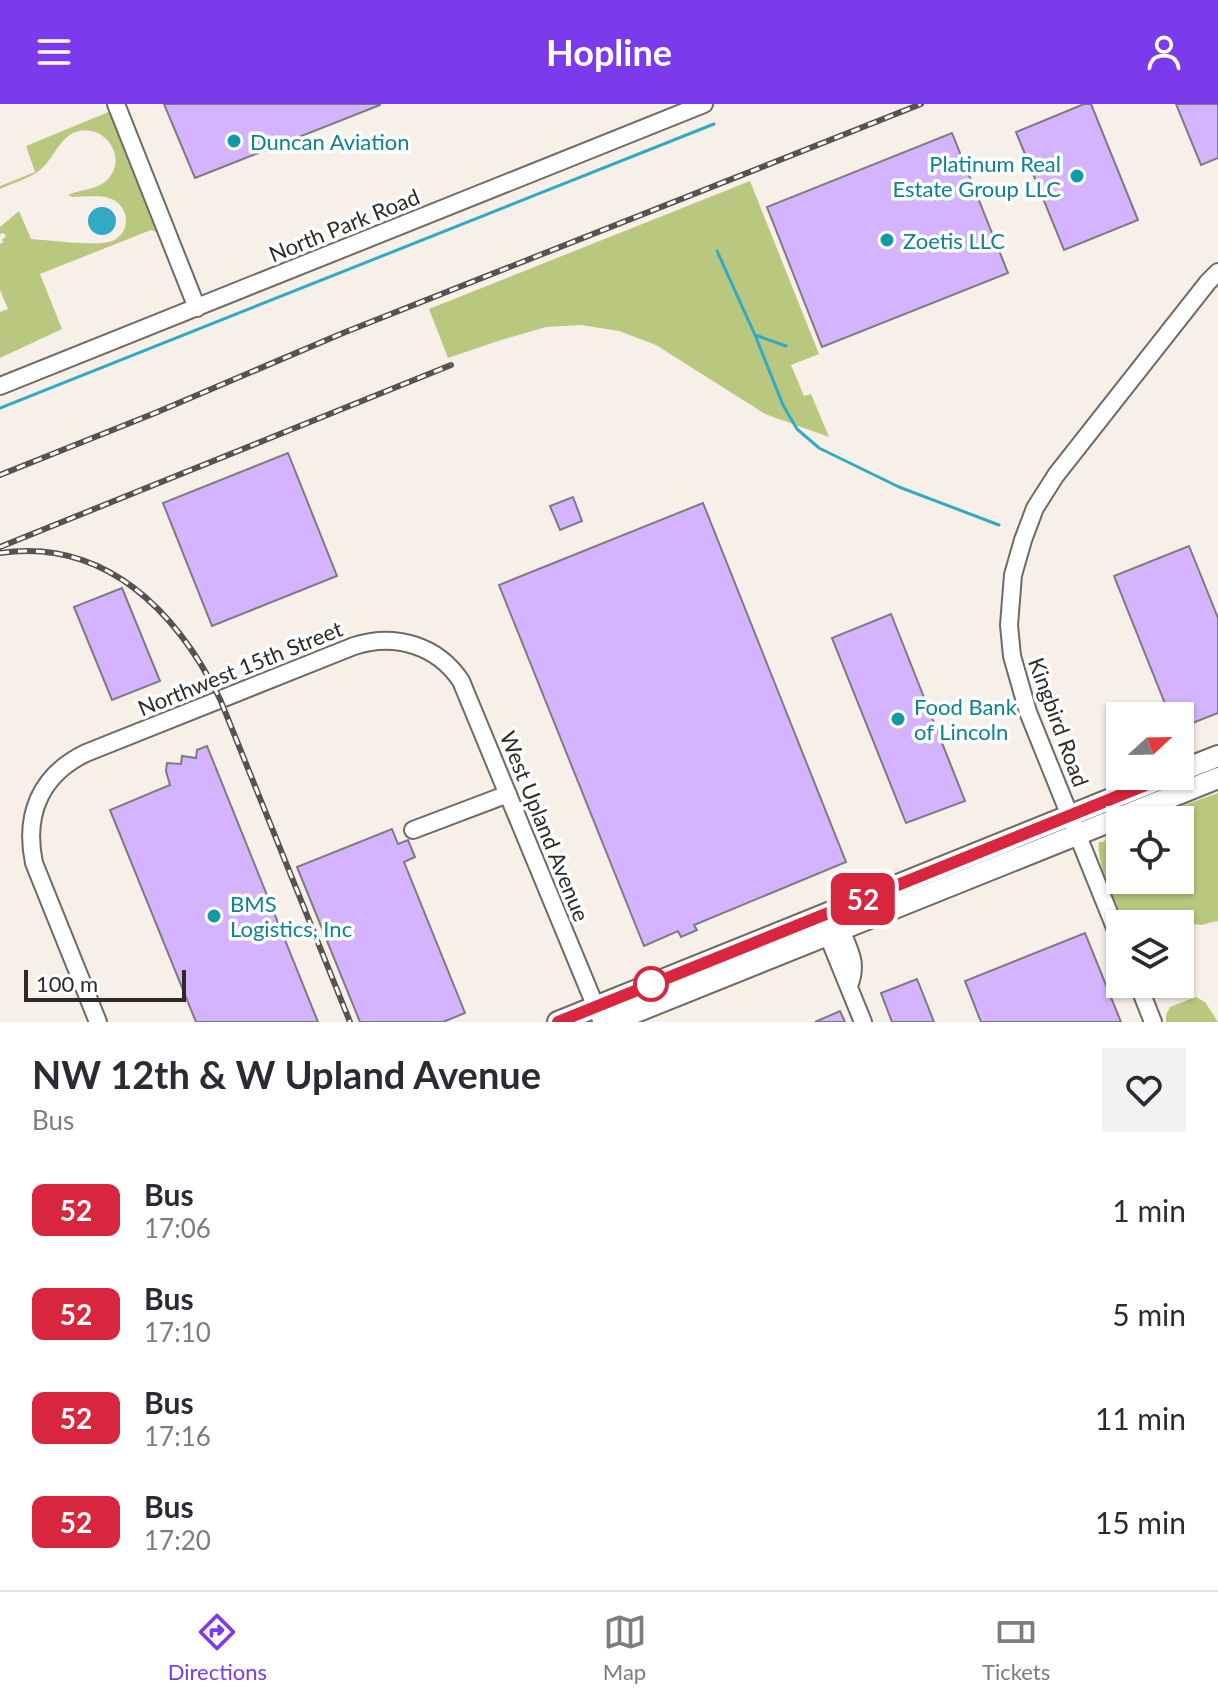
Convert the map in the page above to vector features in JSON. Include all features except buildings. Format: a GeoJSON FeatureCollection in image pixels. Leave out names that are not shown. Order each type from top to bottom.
{"type":"FeatureCollection","features":[{"type":"Feature","properties":{"kind":"main road"},"geometry":{"type":"LineString","coordinates":[[1194,765],[1218,756]]}},
{"type":"Feature","properties":{"kind":"main road"},"geometry":{"type":"LineString","coordinates":[[558,1022],[598,1014],[1074,825],[1218,778]]}},
{"type":"Feature","properties":{"kind":"main road"},"geometry":{"type":"LineString","coordinates":[[611,1022],[835,933],[1074,825],[1141,790]]}},
{"type":"Feature","properties":{"kind":"street"},"geometry":{"type":"LineString","coordinates":[[116,104],[197,308]]}},
{"type":"Feature","properties":{"kind":"street","name":"North Park Road"},"geometry":{"type":"LineString","coordinates":[[0,386],[704,104]]}},
{"type":"Feature","properties":{"kind":"street","name":"Kingbird Road"},"geometry":{"type":"LineString","coordinates":[[1108,910],[1028,712],[1015,671],[1009,625],[1012,584],[1035,508],[1056,475],[1213,277]]}},
{"type":"Feature","properties":{"kind":"street","name":"Northwest 15th Street"},"geometry":{"type":"LineString","coordinates":[[98,1022],[30,846],[36,803],[52,778],[65,765],[86,753],[364,643],[397,640],[436,655]]}},
{"type":"Feature","properties":{"kind":"street","name":"West Upland Avenue"},"geometry":{"type":"LineString","coordinates":[[436,655],[452,669],[466,690],[598,1014]]}},
{"type":"Feature","properties":{"kind":"street"},"geometry":{"type":"LineString","coordinates":[[413,830],[508,794]]}},
{"type":"Feature","properties":{"kind":"street"},"geometry":{"type":"LineString","coordinates":[[835,933],[849,986],[863,1022]]}},
{"type":"Feature","properties":{"kind":"street"},"geometry":{"type":"LineString","coordinates":[[1144,998],[1153,1022]]}},
{"type":"Feature","properties":{"kind":"green space"},"geometry":{"type":"Polygon","coordinates":[[[111,111],[161,234],[151,230],[40,274],[62,329],[0,358],[0,312],[8,309],[0,290],[0,244],[6,237],[4,233],[0,234],[0,227],[19,211],[31,239],[105,243],[119,237],[126,225],[126,218],[121,206],[109,198],[68,195],[99,185],[114,170],[116,161],[111,144],[89,130],[72,133],[35,173],[0,189],[0,186],[35,172],[26,146],[111,111]]]}},
{"type":"Feature","properties":{"kind":"green space"},"geometry":{"type":"Polygon","coordinates":[[[750,181],[819,354],[791,365],[804,396],[811,394],[829,437],[765,414],[656,345],[619,331],[581,325],[546,327],[448,358],[429,309],[750,181]]]}},
{"type":"Feature","properties":{"kind":"green space"},"geometry":{"type":"Polygon","coordinates":[[[1218,793],[1218,922],[1194,924],[1194,910],[1119,910],[1113,894],[1194,894],[1194,806],[1181,806],[1218,793]]]}},
{"type":"Feature","properties":{"kind":"green space"},"geometry":{"type":"Polygon","coordinates":[[[1106,840],[1106,877],[1099,851],[1099,842],[1106,840]]]}},
{"type":"Feature","properties":{"kind":"green space"},"geometry":{"type":"Polygon","coordinates":[[[1194,998],[1205,1002],[1218,1022],[1166,1022],[1170,1007],[1194,998]]]}},
{"type":"Feature","properties":{"kind":"water"},"geometry":{"type":"Polygon","coordinates":[[[102,207],[112,211],[116,221],[112,231],[102,235],[92,231],[88,221],[92,211],[102,207]]]}},
{"type":"Feature","properties":{"kind":"waterway"},"geometry":{"type":"LineString","coordinates":[[0,408],[714,124]]}},
{"type":"Feature","properties":{"kind":"waterway"},"geometry":{"type":"LineString","coordinates":[[717,251],[783,405],[797,429],[819,448],[899,487],[999,525]]}},
{"type":"Feature","properties":{"kind":"waterway"},"geometry":{"type":"LineString","coordinates":[[755,335],[786,346]]}},
{"type":"Feature","properties":{"kind":"railway"},"geometry":{"type":"LineString","coordinates":[[0,475],[343,333],[921,104]]}},
{"type":"Feature","properties":{"kind":"railway"},"geometry":{"type":"LineString","coordinates":[[0,547],[451,365]]}},
{"type":"Feature","properties":{"kind":"railway"},"geometry":{"type":"LineString","coordinates":[[0,553],[38,551],[73,557],[105,570],[134,588],[182,637],[220,699],[350,1022]]}},
{"type":"Feature","properties":{"kind":"bus line","name":"52"},"geometry":{"type":"LineString","coordinates":[[558,1022],[1133,790]]}},
{"type":"Feature","properties":{"kind":"place","name":"Duncan Aviation"},"geometry":{"type":"Point","coordinates":[234,141]}},
{"type":"Feature","properties":{"kind":"place","name":"Platinum Real Estate Group LLC"},"geometry":{"type":"Point","coordinates":[1077,176]}},
{"type":"Feature","properties":{"kind":"place","name":"Zoetis LLC"},"geometry":{"type":"Point","coordinates":[887,240]}},
{"type":"Feature","properties":{"kind":"place","name":"Food Bank of Lincoln"},"geometry":{"type":"Point","coordinates":[898,719]}},
{"type":"Feature","properties":{"kind":"place","name":"BMS Logistics, Inc"},"geometry":{"type":"Point","coordinates":[214,916]}}]}
